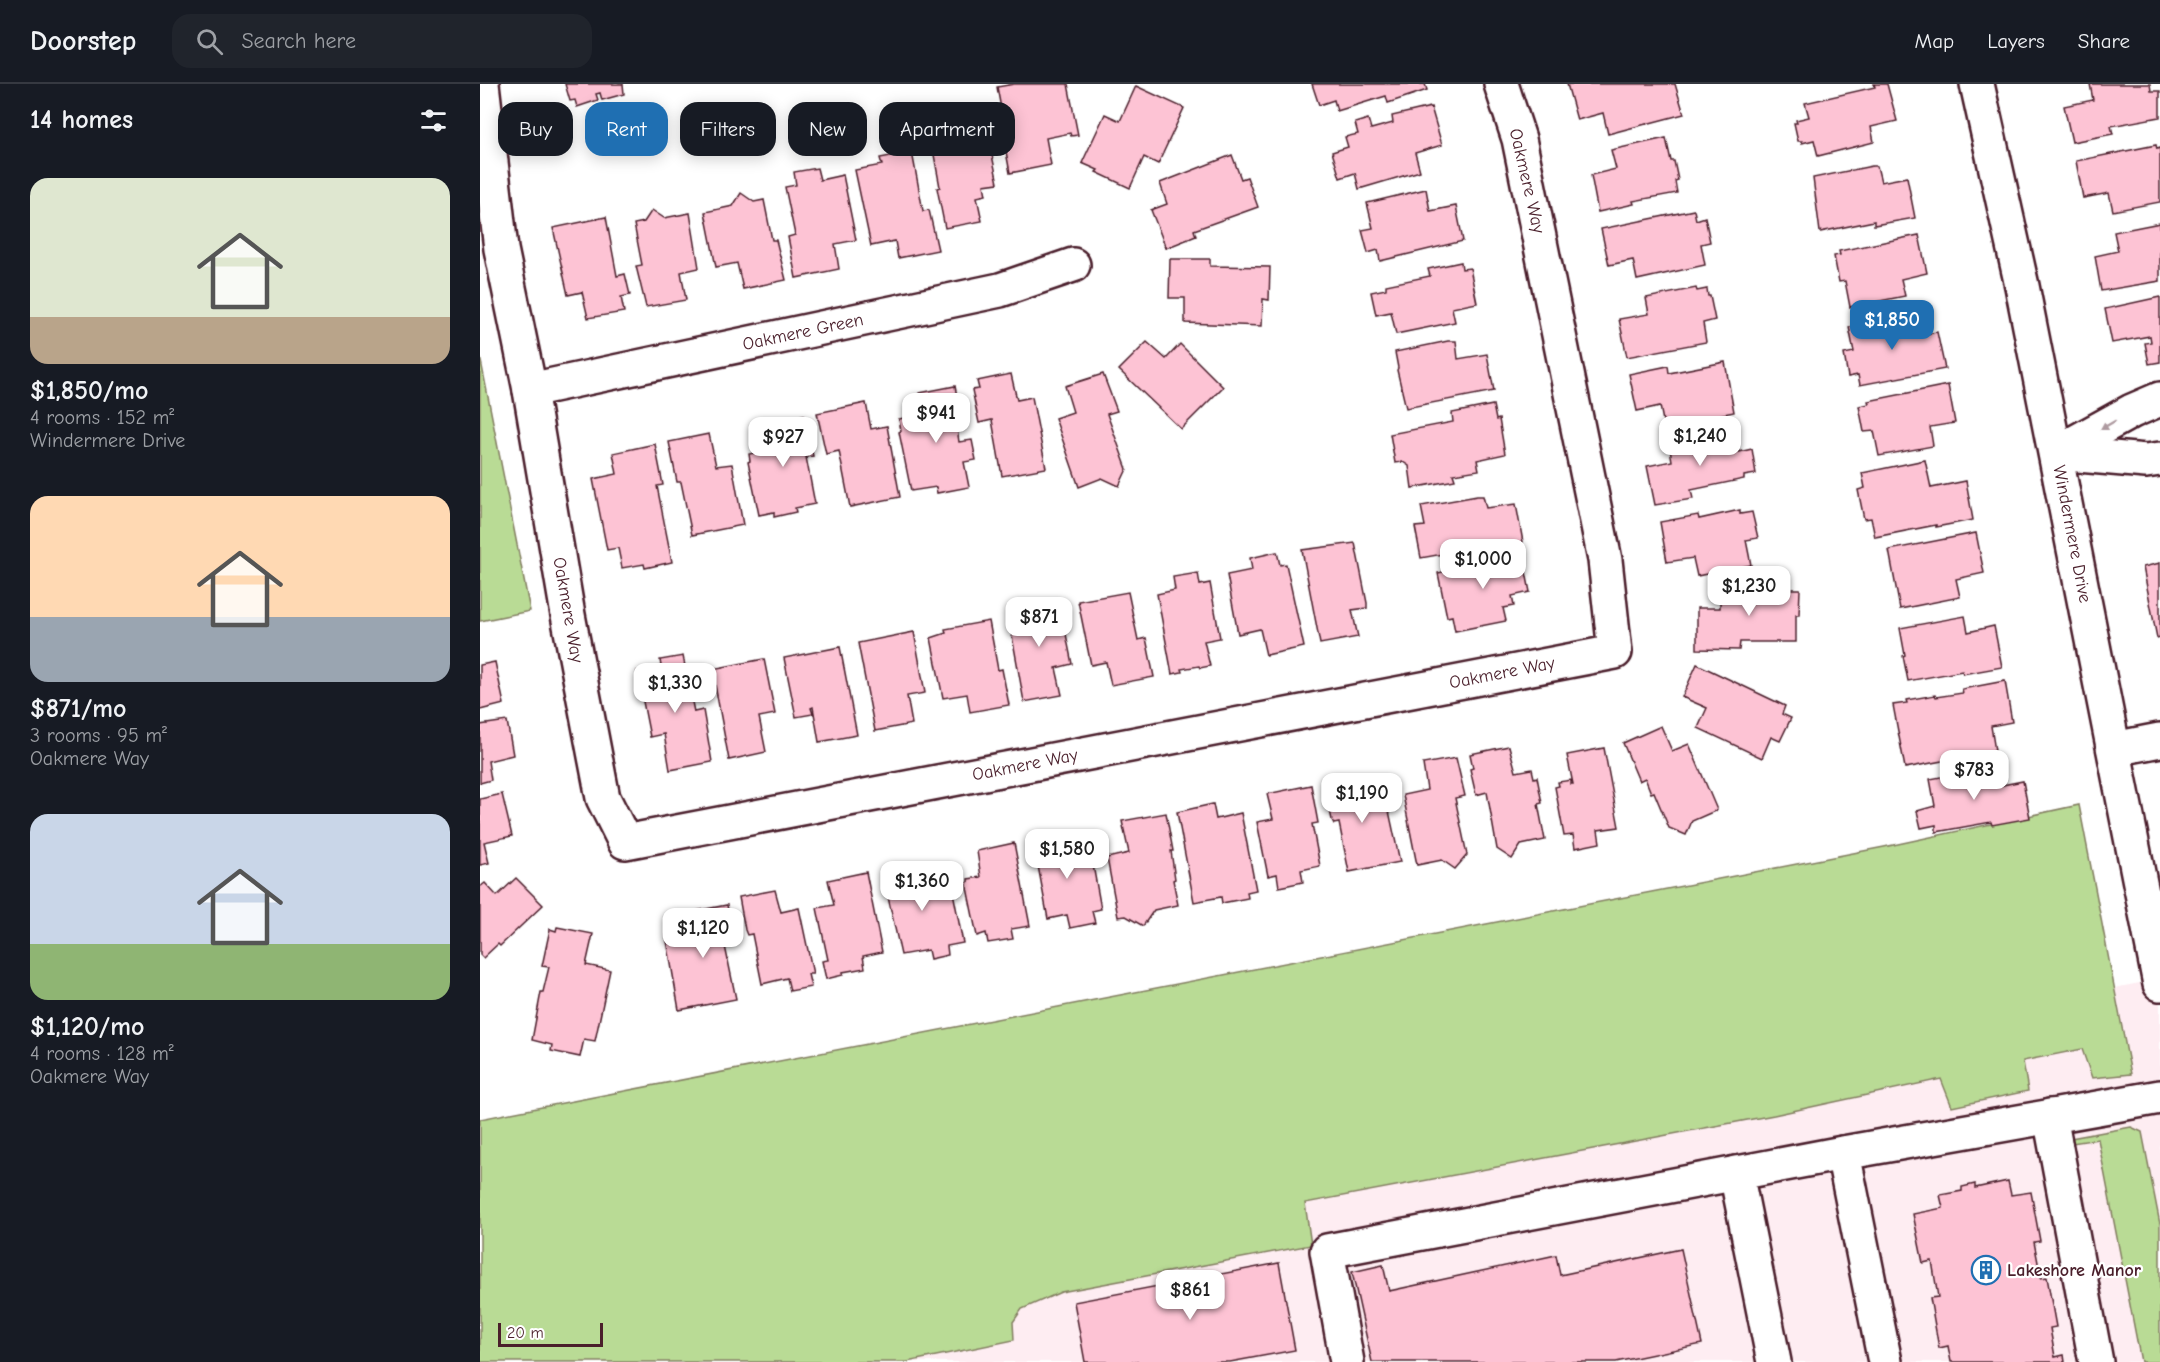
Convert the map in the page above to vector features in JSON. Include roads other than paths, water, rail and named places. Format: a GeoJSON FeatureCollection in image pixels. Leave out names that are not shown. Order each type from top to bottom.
{"type":"FeatureCollection","features":[{"type":"Feature","properties":{"kind":"street","name":"Oakmere Way"},"geometry":{"type":"LineString","coordinates":[[482,84],[501,249],[530,390],[568,615],[603,798],[625,842],[1615,652],[1605,560],[1519,139],[1501,84]]}},
{"type":"Feature","properties":{"kind":"street","name":"Windermere Drive"},"geometry":{"type":"LineString","coordinates":[[1977,84],[2056,453],[2160,984]]}},
{"type":"Feature","properties":{"kind":"street","name":"Oakmere Green"},"geometry":{"type":"LineString","coordinates":[[530,390],[1000,290],[1073,265]]}},
{"type":"Feature","properties":{"kind":"street"},"geometry":{"type":"LineString","coordinates":[[2056,453],[2132,411],[2160,399]]}},
{"type":"Feature","properties":{"kind":"street"},"geometry":{"type":"LineString","coordinates":[[2056,453],[2125,460],[2160,459]]}},
{"type":"Feature","properties":{"kind":"street"},"geometry":{"type":"LineString","coordinates":[[2114,749],[2160,740]]}},
{"type":"Feature","properties":{"kind":"street"},"geometry":{"type":"LineString","coordinates":[[1347,1362],[1327,1251],[1843,1153],[2160,1097]]}},
{"type":"Feature","properties":{"kind":"street"},"geometry":{"type":"LineString","coordinates":[[2050,1116],[2096,1362]]}},
{"type":"Feature","properties":{"kind":"street"},"geometry":{"type":"LineString","coordinates":[[1843,1153],[1885,1362]]}},
{"type":"Feature","properties":{"kind":"street"},"geometry":{"type":"LineString","coordinates":[[1736,1173],[1774,1362]]}},
{"type":"Feature","properties":{"kind":"place","name":"Lakeshore Manor"},"geometry":{"type":"Point","coordinates":[1986,1270]}}]}
